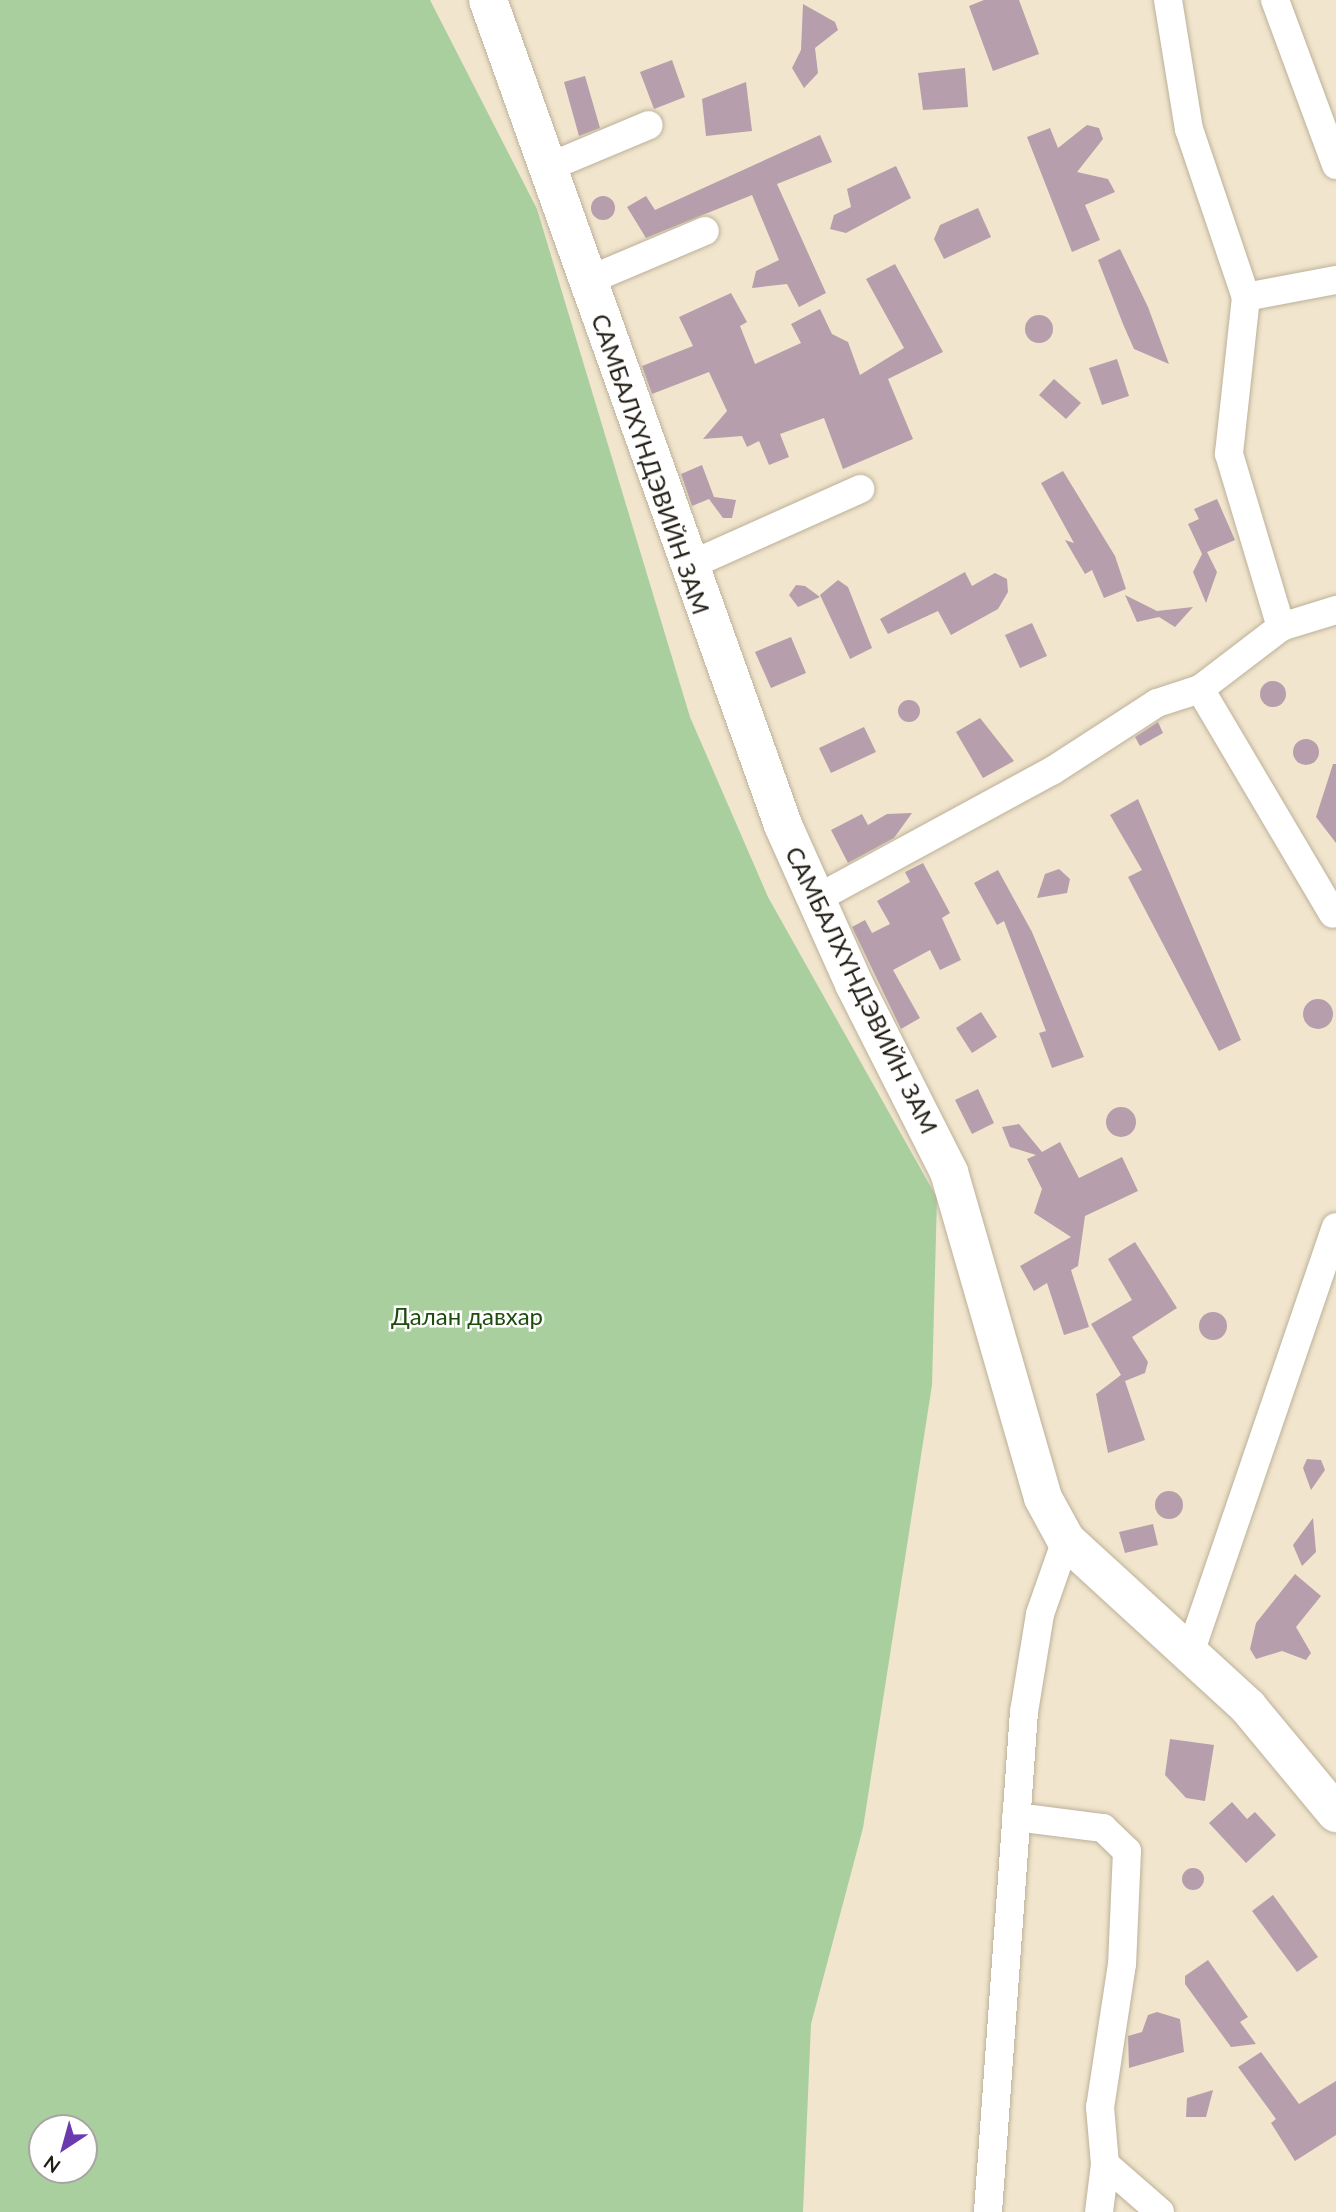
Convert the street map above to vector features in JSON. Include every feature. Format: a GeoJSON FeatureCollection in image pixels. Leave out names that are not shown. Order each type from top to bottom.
{"type":"FeatureCollection","features":[{"type":"Feature","properties":{"kind":"street","name":"САМБАЛХҮНДЭВИЙН ЗАМ"},"geometry":{"type":"LineString","coordinates":[[488,0],[549,167],[686,567],[814,900],[949,1172],[1025,1445],[1066,1539],[1265,1724],[1336,1813]]}},
{"type":"Feature","properties":{"kind":"street"},"geometry":{"type":"LineString","coordinates":[[1168,0],[1189,129],[1246,297],[1228,454],[1281,627]]}},
{"type":"Feature","properties":{"kind":"street"},"geometry":{"type":"LineString","coordinates":[[1275,0],[1336,165]]}},
{"type":"Feature","properties":{"kind":"street"},"geometry":{"type":"LineString","coordinates":[[549,167],[649,125]]}},
{"type":"Feature","properties":{"kind":"street"},"geometry":{"type":"LineString","coordinates":[[587,281],[705,231]]}},
{"type":"Feature","properties":{"kind":"street"},"geometry":{"type":"LineString","coordinates":[[1246,297],[1336,280]]}},
{"type":"Feature","properties":{"kind":"street"},"geometry":{"type":"LineString","coordinates":[[686,567],[860,489]]}},
{"type":"Feature","properties":{"kind":"street"},"geometry":{"type":"LineString","coordinates":[[814,900],[1052,771],[1157,703],[1200,689],[1281,627],[1336,610]]}},
{"type":"Feature","properties":{"kind":"street"},"geometry":{"type":"LineString","coordinates":[[1200,689],[1333,914]]}},
{"type":"Feature","properties":{"kind":"street"},"geometry":{"type":"LineString","coordinates":[[1190,1653],[1336,1227]]}},
{"type":"Feature","properties":{"kind":"street"},"geometry":{"type":"LineString","coordinates":[[988,2212],[1016,1817],[1040,1614],[1066,1539]]}},
{"type":"Feature","properties":{"kind":"street"},"geometry":{"type":"LineString","coordinates":[[1016,1817],[1103,1828],[1127,1851],[1122,1964],[1100,2107],[1105,2164],[1099,2212]]}},
{"type":"Feature","properties":{"kind":"street"},"geometry":{"type":"LineString","coordinates":[[1105,2164],[1160,2212]]}},
{"type":"Feature","properties":{"kind":"green space","name":"Далан давхар"},"geometry":{"type":"Polygon","coordinates":[[[0,0],[430,0],[537,209],[690,717],[768,897],[937,1198],[932,1385],[863,1828],[811,2024],[803,2212],[0,2212],[0,0]]]}},
{"type":"Feature","properties":{"kind":"building"},"geometry":{"type":"Polygon","coordinates":[[[984,0],[1019,0],[1039,54],[993,71],[969,6],[984,0]]]}},
{"type":"Feature","properties":{"kind":"building"},"geometry":{"type":"Polygon","coordinates":[[[803,4],[835,22],[838,30],[815,48],[818,73],[804,88],[792,68],[801,50],[803,4]]]}},
{"type":"Feature","properties":{"kind":"building"},"geometry":{"type":"Polygon","coordinates":[[[672,60],[685,97],[654,109],[640,72],[672,60]]]}},
{"type":"Feature","properties":{"kind":"building"},"geometry":{"type":"Polygon","coordinates":[[[965,68],[968,107],[923,110],[918,73],[965,68]]]}},
{"type":"Feature","properties":{"kind":"building"},"geometry":{"type":"Polygon","coordinates":[[[585,76],[600,128],[579,136],[564,82],[585,76]]]}},
{"type":"Feature","properties":{"kind":"building"},"geometry":{"type":"Polygon","coordinates":[[[746,82],[752,131],[706,136],[702,99],[746,82]]]}},
{"type":"Feature","properties":{"kind":"building"},"geometry":{"type":"Polygon","coordinates":[[[1087,125],[1099,128],[1103,139],[1077,172],[1108,179],[1115,192],[1085,205],[1100,240],[1072,252],[1027,137],[1050,128],[1058,148],[1087,125]]]}},
{"type":"Feature","properties":{"kind":"building"},"geometry":{"type":"Polygon","coordinates":[[[820,135],[832,162],[777,184],[826,293],[799,307],[787,284],[752,288],[756,271],[779,260],[752,195],[646,238],[627,207],[646,196],[655,210],[820,135]]]}},
{"type":"Feature","properties":{"kind":"building"},"geometry":{"type":"Polygon","coordinates":[[[896,166],[911,198],[846,233],[830,229],[834,215],[851,207],[847,189],[896,166]]]}},
{"type":"Feature","properties":{"kind":"building"},"geometry":{"type":"Polygon","coordinates":[[[603,196],[614,203],[615,208],[608,219],[603,220],[592,213],[591,208],[598,197],[603,196]]]}},
{"type":"Feature","properties":{"kind":"building"},"geometry":{"type":"Polygon","coordinates":[[[978,208],[991,237],[944,259],[934,239],[940,225],[978,208]]]}},
{"type":"Feature","properties":{"kind":"building"},"geometry":{"type":"Polygon","coordinates":[[[1120,249],[1148,307],[1169,364],[1134,349],[1123,324],[1098,260],[1120,249]]]}},
{"type":"Feature","properties":{"kind":"building"},"geometry":{"type":"Polygon","coordinates":[[[895,264],[943,352],[888,379],[913,439],[843,469],[824,418],[780,434],[789,457],[769,465],[759,441],[747,447],[742,436],[703,439],[727,411],[709,372],[652,394],[642,366],[693,346],[679,317],[731,293],[747,322],[740,326],[755,364],[801,343],[791,324],[820,309],[832,334],[848,342],[860,375],[904,348],[866,279],[895,264]]]}},
{"type":"Feature","properties":{"kind":"building"},"geometry":{"type":"Polygon","coordinates":[[[1039,315],[1049,319],[1053,329],[1049,339],[1039,343],[1029,339],[1025,329],[1029,319],[1039,315]]]}},
{"type":"Feature","properties":{"kind":"building"},"geometry":{"type":"Polygon","coordinates":[[[1117,359],[1129,396],[1102,405],[1089,368],[1117,359]]]}},
{"type":"Feature","properties":{"kind":"building"},"geometry":{"type":"Polygon","coordinates":[[[1054,379],[1081,403],[1066,419],[1039,395],[1054,379]]]}},
{"type":"Feature","properties":{"kind":"building"},"geometry":{"type":"Polygon","coordinates":[[[702,465],[714,497],[736,500],[732,518],[723,518],[709,499],[692,506],[681,474],[702,465]]]}},
{"type":"Feature","properties":{"kind":"building"},"geometry":{"type":"Polygon","coordinates":[[[1063,471],[1115,556],[1126,589],[1104,598],[1092,570],[1085,574],[1065,540],[1074,543],[1041,483],[1063,471]]]}},
{"type":"Feature","properties":{"kind":"building"},"geometry":{"type":"Polygon","coordinates":[[[1217,499],[1235,540],[1207,552],[1217,572],[1206,603],[1193,572],[1202,554],[1188,524],[1199,519],[1194,509],[1217,499]]]}},
{"type":"Feature","properties":{"kind":"building"},"geometry":{"type":"Polygon","coordinates":[[[965,572],[972,586],[995,573],[1007,579],[1008,592],[998,609],[951,635],[938,611],[888,634],[880,619],[965,572]]]}},
{"type":"Feature","properties":{"kind":"building"},"geometry":{"type":"Polygon","coordinates":[[[838,580],[848,587],[872,648],[850,659],[820,595],[838,580]]]}},
{"type":"Feature","properties":{"kind":"building"},"geometry":{"type":"Polygon","coordinates":[[[796,585],[805,586],[820,597],[798,607],[789,595],[796,585]]]}},
{"type":"Feature","properties":{"kind":"building"},"geometry":{"type":"Polygon","coordinates":[[[1125,595],[1157,611],[1193,607],[1175,627],[1159,617],[1137,622],[1125,595]]]}},
{"type":"Feature","properties":{"kind":"building"},"geometry":{"type":"Polygon","coordinates":[[[1032,623],[1047,656],[1020,668],[1005,635],[1032,623]]]}},
{"type":"Feature","properties":{"kind":"building"},"geometry":{"type":"Polygon","coordinates":[[[791,637],[806,673],[771,688],[755,652],[791,637]]]}},
{"type":"Feature","properties":{"kind":"building"},"geometry":{"type":"Polygon","coordinates":[[[1273,681],[1283,684],[1286,694],[1283,704],[1273,707],[1263,704],[1260,694],[1263,684],[1273,681]]]}},
{"type":"Feature","properties":{"kind":"building"},"geometry":{"type":"Polygon","coordinates":[[[909,700],[917,703],[920,711],[917,719],[909,722],[901,719],[898,711],[901,703],[909,700]]]}},
{"type":"Feature","properties":{"kind":"building"},"geometry":{"type":"Polygon","coordinates":[[[980,718],[1014,761],[983,778],[956,732],[980,718]]]}},
{"type":"Feature","properties":{"kind":"building"},"geometry":{"type":"Polygon","coordinates":[[[1158,722],[1163,733],[1140,746],[1135,737],[1158,722]]]}},
{"type":"Feature","properties":{"kind":"building"},"geometry":{"type":"Polygon","coordinates":[[[864,727],[876,752],[831,773],[819,748],[864,727]]]}},
{"type":"Feature","properties":{"kind":"building"},"geometry":{"type":"Polygon","coordinates":[[[1306,739],[1315,743],[1319,752],[1315,761],[1306,765],[1297,761],[1293,752],[1297,743],[1306,739]]]}},
{"type":"Feature","properties":{"kind":"building"},"geometry":{"type":"Polygon","coordinates":[[[1333,764],[1336,764],[1336,843],[1316,817],[1333,764]]]}},
{"type":"Feature","properties":{"kind":"building"},"geometry":{"type":"Polygon","coordinates":[[[1138,799],[1241,1040],[1219,1051],[1128,877],[1142,870],[1110,815],[1138,799]]]}},
{"type":"Feature","properties":{"kind":"building"},"geometry":{"type":"Polygon","coordinates":[[[912,813],[894,838],[848,863],[831,830],[862,814],[868,825],[887,814],[912,813]]]}},
{"type":"Feature","properties":{"kind":"building"},"geometry":{"type":"Polygon","coordinates":[[[923,863],[950,913],[942,918],[961,960],[940,970],[930,950],[893,970],[920,1018],[901,1029],[852,927],[865,920],[872,933],[890,924],[877,901],[910,882],[905,872],[923,863]]]}},
{"type":"Feature","properties":{"kind":"building"},"geometry":{"type":"Polygon","coordinates":[[[1059,869],[1070,879],[1067,893],[1037,898],[1045,874],[1059,869]]]}},
{"type":"Feature","properties":{"kind":"building"},"geometry":{"type":"Polygon","coordinates":[[[998,870],[1032,932],[1084,1057],[1052,1068],[1039,1033],[1046,1031],[1004,921],[997,925],[974,883],[998,870]]]}},
{"type":"Feature","properties":{"kind":"building"},"geometry":{"type":"Polygon","coordinates":[[[1318,999],[1329,1003],[1333,1014],[1329,1025],[1318,1029],[1307,1025],[1303,1014],[1307,1003],[1318,999]]]}},
{"type":"Feature","properties":{"kind":"building"},"geometry":{"type":"Polygon","coordinates":[[[981,1012],[997,1037],[972,1053],[956,1028],[981,1012]]]}},
{"type":"Feature","properties":{"kind":"building"},"geometry":{"type":"Polygon","coordinates":[[[978,1089],[994,1123],[972,1134],[955,1100],[978,1089]]]}},
{"type":"Feature","properties":{"kind":"building"},"geometry":{"type":"Polygon","coordinates":[[[1121,1107],[1132,1111],[1136,1122],[1132,1133],[1121,1137],[1110,1133],[1106,1122],[1110,1111],[1121,1107]]]}},
{"type":"Feature","properties":{"kind":"building"},"geometry":{"type":"Polygon","coordinates":[[[1019,1124],[1042,1152],[1060,1142],[1079,1178],[1122,1157],[1138,1191],[1085,1216],[1078,1266],[1071,1270],[1089,1327],[1064,1335],[1047,1283],[1034,1291],[1020,1266],[1071,1237],[1034,1213],[1042,1189],[1027,1159],[1036,1155],[1010,1147],[1002,1127],[1019,1124]]]}},
{"type":"Feature","properties":{"kind":"building"},"geometry":{"type":"Polygon","coordinates":[[[1135,1242],[1177,1308],[1132,1337],[1148,1362],[1145,1373],[1125,1381],[1145,1440],[1108,1453],[1096,1394],[1121,1375],[1091,1324],[1132,1300],[1108,1259],[1135,1242]]]}},
{"type":"Feature","properties":{"kind":"building"},"geometry":{"type":"Polygon","coordinates":[[[1213,1312],[1223,1316],[1227,1326],[1223,1336],[1213,1340],[1203,1336],[1199,1326],[1203,1316],[1213,1312]]]}},
{"type":"Feature","properties":{"kind":"building"},"geometry":{"type":"Polygon","coordinates":[[[1307,1459],[1321,1460],[1325,1470],[1311,1490],[1303,1468],[1307,1459]]]}},
{"type":"Feature","properties":{"kind":"building"},"geometry":{"type":"Polygon","coordinates":[[[1169,1491],[1179,1495],[1183,1505],[1179,1515],[1169,1519],[1159,1515],[1155,1505],[1159,1495],[1169,1491]]]}},
{"type":"Feature","properties":{"kind":"building"},"geometry":{"type":"Polygon","coordinates":[[[1313,1518],[1316,1552],[1302,1566],[1293,1545],[1313,1518]]]}},
{"type":"Feature","properties":{"kind":"building"},"geometry":{"type":"Polygon","coordinates":[[[1153,1524],[1158,1545],[1125,1553],[1119,1532],[1153,1524]]]}},
{"type":"Feature","properties":{"kind":"building"},"geometry":{"type":"Polygon","coordinates":[[[1295,1574],[1321,1596],[1296,1627],[1311,1653],[1306,1660],[1282,1651],[1256,1659],[1250,1649],[1256,1623],[1295,1574]]]}},
{"type":"Feature","properties":{"kind":"building"},"geometry":{"type":"Polygon","coordinates":[[[1170,1739],[1214,1745],[1205,1801],[1186,1798],[1165,1775],[1170,1739]]]}},
{"type":"Feature","properties":{"kind":"building"},"geometry":{"type":"Polygon","coordinates":[[[1232,1802],[1247,1819],[1255,1812],[1276,1835],[1246,1863],[1209,1823],[1232,1802]]]}},
{"type":"Feature","properties":{"kind":"building"},"geometry":{"type":"Polygon","coordinates":[[[1193,1868],[1201,1871],[1204,1879],[1201,1887],[1193,1890],[1185,1887],[1182,1879],[1185,1871],[1193,1868]]]}},
{"type":"Feature","properties":{"kind":"building"},"geometry":{"type":"Polygon","coordinates":[[[1273,1895],[1318,1957],[1297,1972],[1252,1911],[1273,1895]]]}},
{"type":"Feature","properties":{"kind":"building"},"geometry":{"type":"Polygon","coordinates":[[[1208,1960],[1248,2017],[1240,2022],[1256,2044],[1231,2047],[1185,1984],[1185,1976],[1208,1960]]]}},
{"type":"Feature","properties":{"kind":"building"},"geometry":{"type":"Polygon","coordinates":[[[1157,2012],[1180,2019],[1184,2052],[1129,2068],[1128,2036],[1142,2032],[1148,2015],[1157,2012]]]}},
{"type":"Feature","properties":{"kind":"building"},"geometry":{"type":"Polygon","coordinates":[[[1261,2052],[1299,2104],[1336,2081],[1336,2135],[1295,2161],[1271,2123],[1276,2119],[1238,2067],[1261,2052]]]}},
{"type":"Feature","properties":{"kind":"building"},"geometry":{"type":"Polygon","coordinates":[[[1213,2090],[1206,2117],[1186,2117],[1187,2098],[1213,2090]]]}}]}
